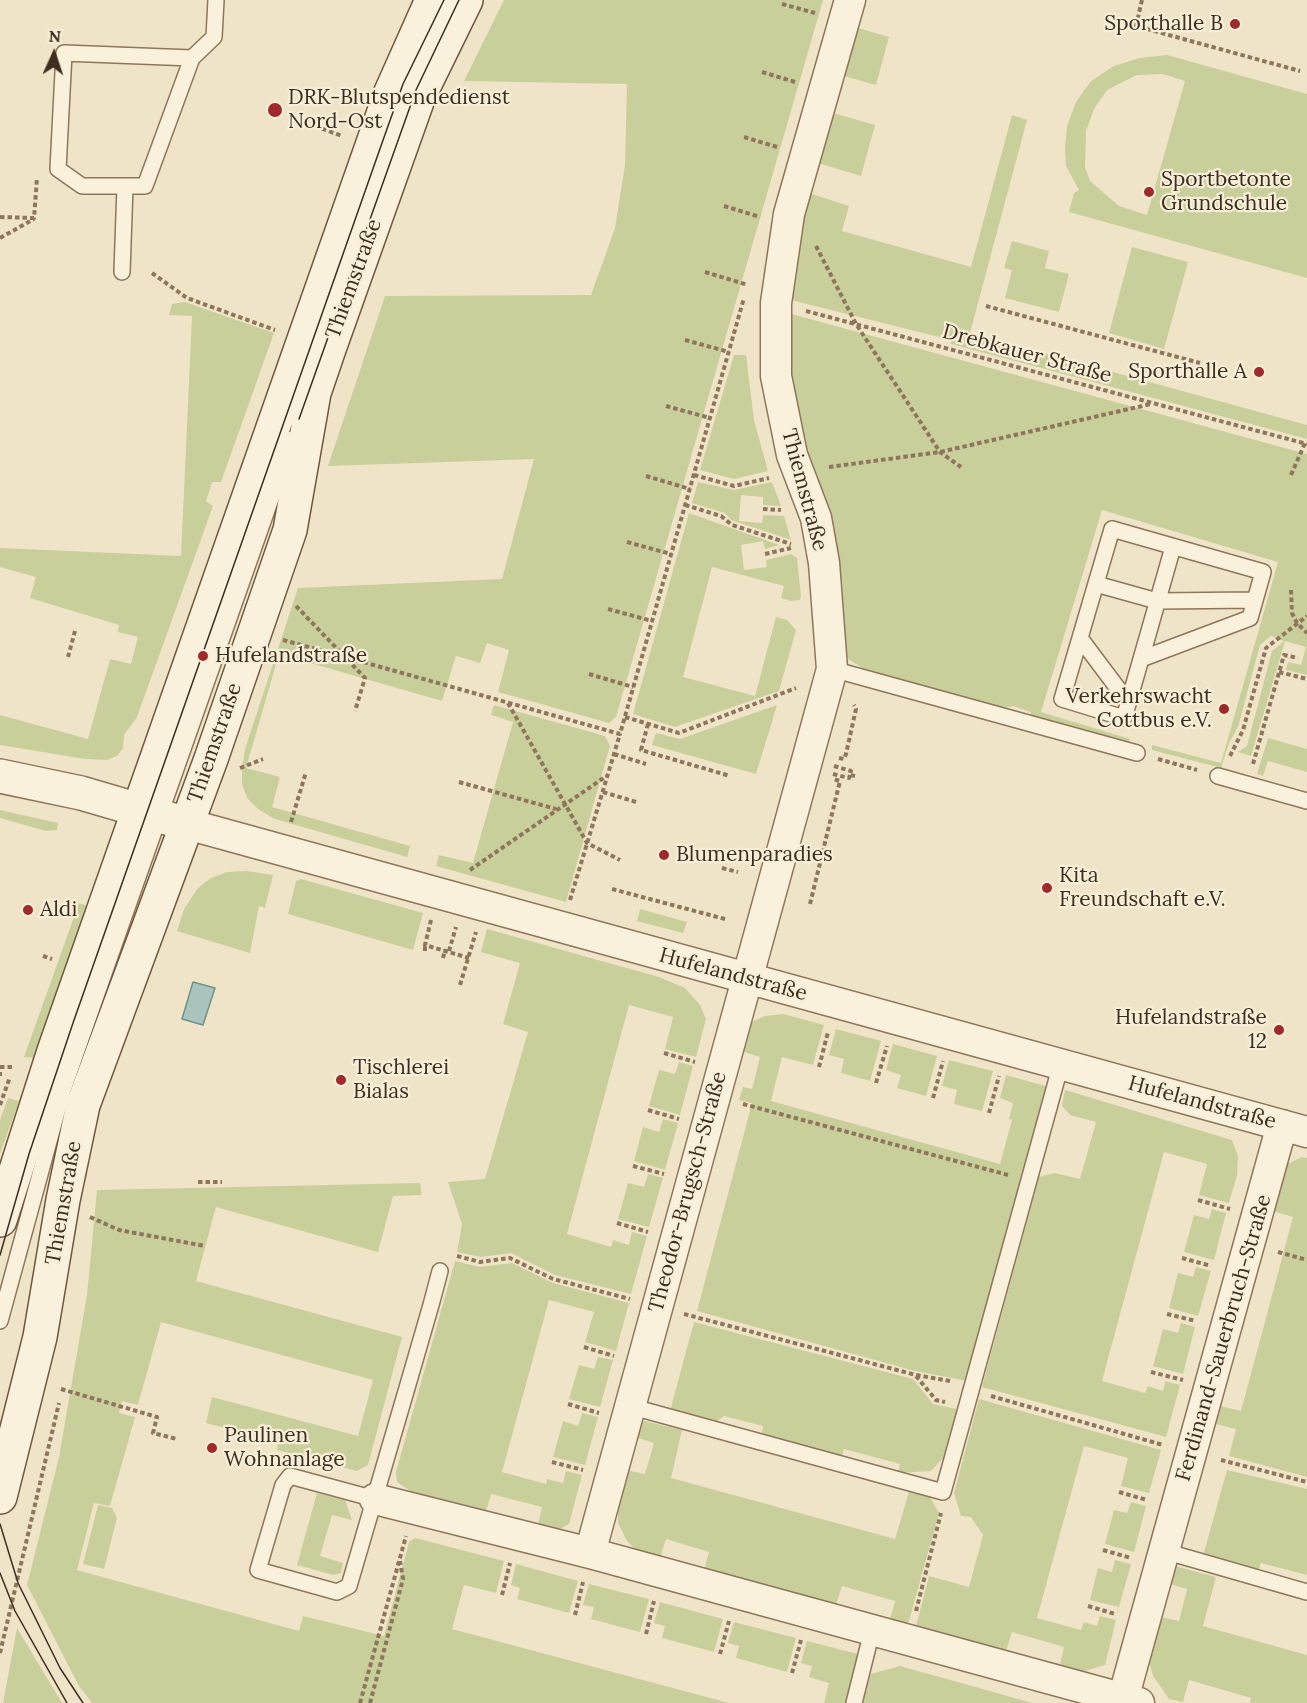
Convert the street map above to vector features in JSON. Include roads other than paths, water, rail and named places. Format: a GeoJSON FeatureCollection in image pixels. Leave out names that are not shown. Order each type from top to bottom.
{"type":"FeatureCollection","features":[{"type":"Feature","properties":{"kind":"main road","name":"Thiemstraße"},"geometry":{"type":"LineString","coordinates":[[0,1497],[40,1337],[83,1105],[162,817],[391,92],[432,0]]}},
{"type":"Feature","properties":{"kind":"main road","name":"Thiemstraße"},"geometry":{"type":"LineString","coordinates":[[0,1220],[54,1051],[162,817],[290,530],[314,393],[419,96],[466,0]]}},
{"type":"Feature","properties":{"kind":"main road"},"geometry":{"type":"LineString","coordinates":[[0,776],[81,793],[162,817]]}},
{"type":"Feature","properties":{"kind":"street","name":"Thiemstraße"},"geometry":{"type":"LineString","coordinates":[[747,979],[832,669],[824,563],[816,518],[792,455],[776,376],[776,303],[789,214],[850,0]]}},
{"type":"Feature","properties":{"kind":"street","name":"Hufelandstraße"},"geometry":{"type":"LineString","coordinates":[[162,817],[1295,1128]]}},
{"type":"Feature","properties":{"kind":"street","name":"Theodor-Brugsch-Straße"},"geometry":{"type":"LineString","coordinates":[[587,1566],[616,1410],[747,979]]}},
{"type":"Feature","properties":{"kind":"street","name":"Ferdinand-Sauerbruch-Straße"},"geometry":{"type":"LineString","coordinates":[[1131,1701],[1151,1556],[1295,1128]]}},
{"type":"Feature","properties":{"kind":"street"},"geometry":{"type":"LineString","coordinates":[[375,1499],[587,1566],[872,1631],[1131,1701]]}},
{"type":"Feature","properties":{"kind":"lane"},"geometry":{"type":"LineString","coordinates":[[192,58],[64,53],[58,169],[82,186],[145,186],[192,58],[214,37],[216,0]]}},
{"type":"Feature","properties":{"kind":"lane"},"geometry":{"type":"LineString","coordinates":[[122,272],[125,186]]}},
{"type":"Feature","properties":{"kind":"lane"},"geometry":{"type":"LineString","coordinates":[[1141,659],[1250,618],[1263,572],[1112,529],[1062,699],[1124,718],[1173,547]]}},
{"type":"Feature","properties":{"kind":"lane"},"geometry":{"type":"LineString","coordinates":[[1096,584],[1157,601],[1255,600]]}},
{"type":"Feature","properties":{"kind":"lane"},"geometry":{"type":"LineString","coordinates":[[1080,638],[1128,702]]}},
{"type":"Feature","properties":{"kind":"lane"},"geometry":{"type":"LineString","coordinates":[[832,669],[1137,753]]}},
{"type":"Feature","properties":{"kind":"lane"},"geometry":{"type":"LineString","coordinates":[[1221,777],[1307,801]]}},
{"type":"Feature","properties":{"kind":"lane"},"geometry":{"type":"LineString","coordinates":[[0,1321],[63,1090],[162,817]]}},
{"type":"Feature","properties":{"kind":"lane"},"geometry":{"type":"LineString","coordinates":[[616,1410],[943,1492],[1061,1064]]}},
{"type":"Feature","properties":{"kind":"lane"},"geometry":{"type":"LineString","coordinates":[[375,1499],[291,1476],[283,1485],[258,1570],[337,1592],[349,1586],[375,1499],[440,1271]]}},
{"type":"Feature","properties":{"kind":"lane"},"geometry":{"type":"LineString","coordinates":[[1151,1556],[1307,1592]]}},
{"type":"Feature","properties":{"kind":"lane"},"geometry":{"type":"LineString","coordinates":[[854,1703],[872,1631]]}},
{"type":"Feature","properties":{"kind":"water"},"geometry":{"type":"Polygon","coordinates":[[[193,982],[215,988],[203,1025],[182,1019],[193,982]]]}},
{"type":"Feature","properties":{"kind":"tram line"},"geometry":{"type":"LineString","coordinates":[[0,1255],[29,1154],[73,1023],[382,143],[403,84],[444,0]]}},
{"type":"Feature","properties":{"kind":"tram line"},"geometry":{"type":"LineString","coordinates":[[299,419],[416,90],[459,0]]}},
{"type":"Feature","properties":{"kind":"tram line"},"geometry":{"type":"LineString","coordinates":[[0,1524],[18,1583],[60,1668],[83,1703]]}},
{"type":"Feature","properties":{"kind":"tram line"},"geometry":{"type":"LineString","coordinates":[[0,1573],[15,1611],[67,1703]]}},
{"type":"Feature","properties":{"kind":"place","name":"Sporthalle B"},"geometry":{"type":"Point","coordinates":[1235,24]}},
{"type":"Feature","properties":{"kind":"place","name":"DRK-Blutspendedienst Nord-Ost"},"geometry":{"type":"Point","coordinates":[275,110]}},
{"type":"Feature","properties":{"kind":"place","name":"Sportbetonte Grundschule"},"geometry":{"type":"Point","coordinates":[1149,192]}},
{"type":"Feature","properties":{"kind":"place","name":"Sporthalle A"},"geometry":{"type":"Point","coordinates":[1259,372]}},
{"type":"Feature","properties":{"kind":"place","name":"Hufelandstraße"},"geometry":{"type":"Point","coordinates":[203,656]}},
{"type":"Feature","properties":{"kind":"place","name":"Verkehrswacht Cottbus e.V."},"geometry":{"type":"Point","coordinates":[1224,709]}},
{"type":"Feature","properties":{"kind":"place","name":"Blumenparadies"},"geometry":{"type":"Point","coordinates":[664,855]}},
{"type":"Feature","properties":{"kind":"place","name":"Kita Freundschaft e.V."},"geometry":{"type":"Point","coordinates":[1047,888]}},
{"type":"Feature","properties":{"kind":"place","name":"Aldi"},"geometry":{"type":"Point","coordinates":[28,910]}},
{"type":"Feature","properties":{"kind":"place","name":"Hufelandstraße 12"},"geometry":{"type":"Point","coordinates":[1279,1030]}},
{"type":"Feature","properties":{"kind":"place","name":"Tischlerei Bialas"},"geometry":{"type":"Point","coordinates":[341,1080]}},
{"type":"Feature","properties":{"kind":"place","name":"Paulinen Wohnanlage"},"geometry":{"type":"Point","coordinates":[212,1448]}}]}
